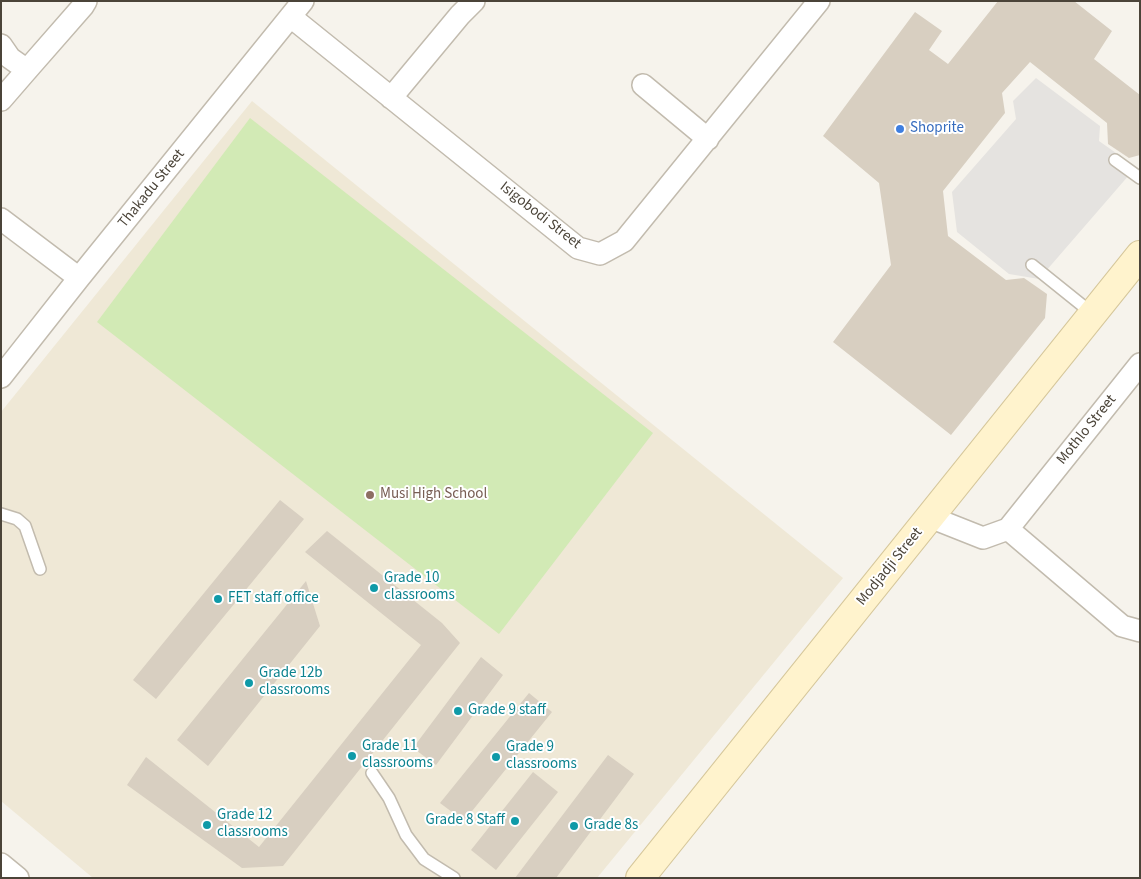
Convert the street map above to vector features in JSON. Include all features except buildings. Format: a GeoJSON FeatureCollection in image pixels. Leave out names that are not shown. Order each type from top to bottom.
{"type":"FeatureCollection","features":[{"type":"Feature","properties":{"kind":"street"},"geometry":{"type":"LineString","coordinates":[[1,100],[86,1]]}},
{"type":"Feature","properties":{"kind":"street"},"geometry":{"type":"LineString","coordinates":[[391,98],[460,15],[474,1]]}},
{"type":"Feature","properties":{"kind":"street","name":"Isigobodi Street"},"geometry":{"type":"LineString","coordinates":[[297,9],[391,98],[578,248],[600,254],[624,242],[819,1]]}},
{"type":"Feature","properties":{"kind":"street","name":"Thakadu Street"},"geometry":{"type":"LineString","coordinates":[[1,377],[297,9]]}},
{"type":"Feature","properties":{"kind":"street"},"geometry":{"type":"LineString","coordinates":[[1,45],[10,58],[26,70]]}},
{"type":"Feature","properties":{"kind":"street"},"geometry":{"type":"LineString","coordinates":[[643,85],[708,139]]}},
{"type":"Feature","properties":{"kind":"street"},"geometry":{"type":"LineString","coordinates":[[1,219],[79,278]]}},
{"type":"Feature","properties":{"kind":"street","name":"Modjadji Street"},"geometry":{"type":"LineString","coordinates":[[644,876],[1140,255]]}},
{"type":"Feature","properties":{"kind":"street","name":"Mothlo Street"},"geometry":{"type":"LineString","coordinates":[[1008,529],[1140,364]]}},
{"type":"Feature","properties":{"kind":"street"},"geometry":{"type":"LineString","coordinates":[[930,517],[983,538],[1008,529],[1122,626],[1140,631]]}},
{"type":"Feature","properties":{"kind":"street"},"geometry":{"type":"LineString","coordinates":[[1,864],[18,878]]}},
{"type":"Feature","properties":{"kind":"lane"},"geometry":{"type":"LineString","coordinates":[[1115,160],[1140,178]]}},
{"type":"Feature","properties":{"kind":"lane"},"geometry":{"type":"LineString","coordinates":[[1032,265],[1093,314]]}},
{"type":"Feature","properties":{"kind":"lane"},"geometry":{"type":"LineString","coordinates":[[1,514],[17,519],[25,526],[40,568]]}},
{"type":"Feature","properties":{"kind":"lane"},"geometry":{"type":"LineString","coordinates":[[372,773],[389,798],[406,835],[424,859],[454,878]]}},
{"type":"Feature","properties":{"kind":"shaded area"},"geometry":{"type":"Polygon","coordinates":[[[1036,78],[1100,126],[1099,141],[1136,167],[1039,279],[1009,274],[957,232],[952,192],[1016,119],[1013,101],[1036,78]]]}},
{"type":"Feature","properties":{"kind":"shaded area","name":"Musi High School"},"geometry":{"type":"Polygon","coordinates":[[[252,101],[843,578],[597,878],[93,878],[1,801],[1,412],[252,101]]]}},
{"type":"Feature","properties":{"kind":"green space"},"geometry":{"type":"Polygon","coordinates":[[[250,118],[653,433],[499,634],[97,322],[250,118]]]}},
{"type":"Feature","properties":{"kind":"place","name":"Shoprite"},"geometry":{"type":"Point","coordinates":[900,129]}},
{"type":"Feature","properties":{"kind":"place","name":"Musi High School"},"geometry":{"type":"Point","coordinates":[370,495]}},
{"type":"Feature","properties":{"kind":"place","name":"Grade 10 classrooms"},"geometry":{"type":"Point","coordinates":[374,588]}},
{"type":"Feature","properties":{"kind":"place","name":"FET staff office"},"geometry":{"type":"Point","coordinates":[218,599]}},
{"type":"Feature","properties":{"kind":"place","name":"Grade 12b classrooms"},"geometry":{"type":"Point","coordinates":[249,683]}},
{"type":"Feature","properties":{"kind":"place","name":"Grade 9 staff"},"geometry":{"type":"Point","coordinates":[458,711]}},
{"type":"Feature","properties":{"kind":"place","name":"Grade 11 classrooms"},"geometry":{"type":"Point","coordinates":[352,756]}},
{"type":"Feature","properties":{"kind":"place","name":"Grade 9 classrooms"},"geometry":{"type":"Point","coordinates":[496,757]}},
{"type":"Feature","properties":{"kind":"place","name":"Grade 8 Staff"},"geometry":{"type":"Point","coordinates":[515,821]}},
{"type":"Feature","properties":{"kind":"place","name":"Grade 12 classrooms"},"geometry":{"type":"Point","coordinates":[207,825]}},
{"type":"Feature","properties":{"kind":"place","name":"Grade 8s"},"geometry":{"type":"Point","coordinates":[574,826]}}]}
